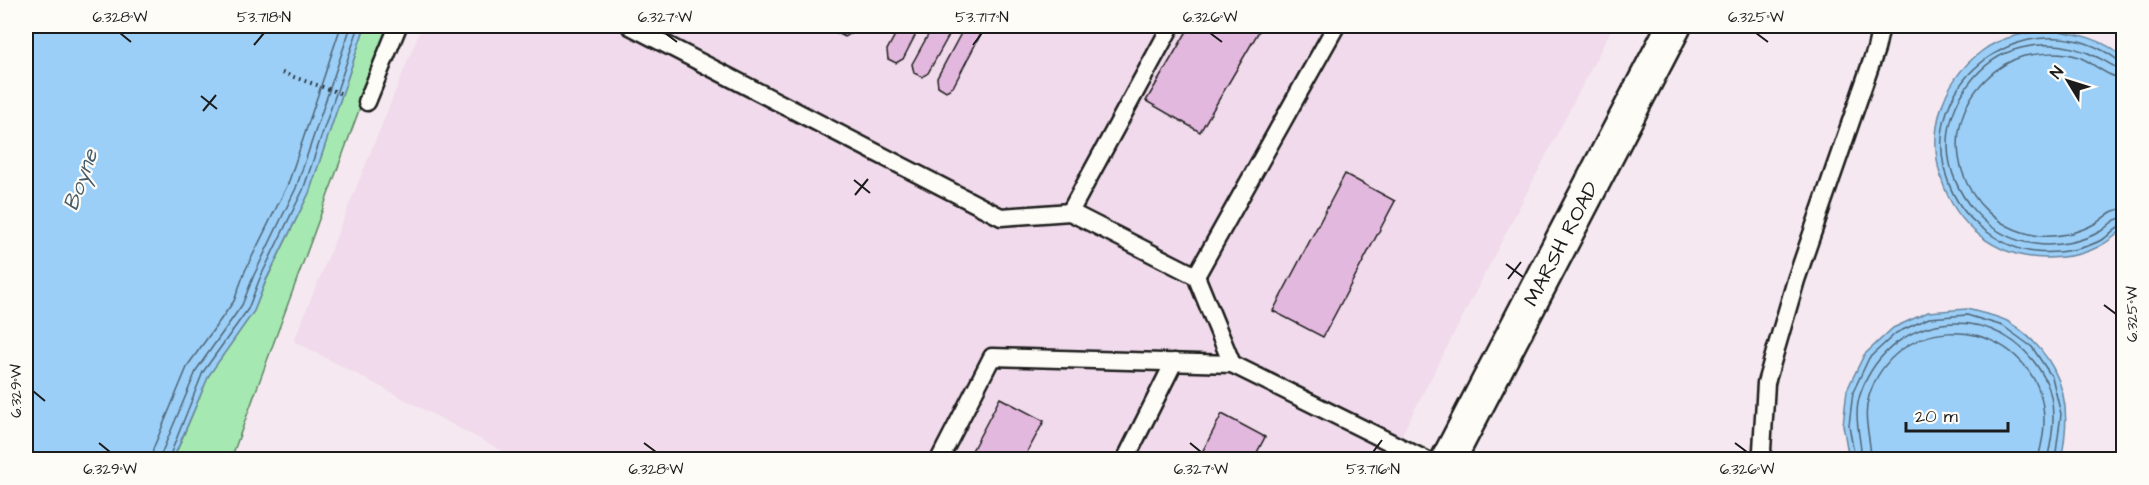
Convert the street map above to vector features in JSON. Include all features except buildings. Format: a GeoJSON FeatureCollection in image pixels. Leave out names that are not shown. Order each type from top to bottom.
{"type":"FeatureCollection","features":[{"type":"Feature","properties":{"kind":"main road","name":"MARSH ROAD"},"geometry":{"type":"LineString","coordinates":[[1448,459],[1674,26]]}},
{"type":"Feature","properties":{"kind":"lane"},"geometry":{"type":"LineString","coordinates":[[367,102],[398,26]]}},
{"type":"Feature","properties":{"kind":"lane"},"geometry":{"type":"LineString","coordinates":[[630,26],[1001,217],[1070,212],[1196,276],[1232,364]]}},
{"type":"Feature","properties":{"kind":"lane"},"geometry":{"type":"LineString","coordinates":[[1070,212],[1171,26]]}},
{"type":"Feature","properties":{"kind":"lane"},"geometry":{"type":"LineString","coordinates":[[1196,276],[1336,26]]}},
{"type":"Feature","properties":{"kind":"lane"},"geometry":{"type":"LineString","coordinates":[[1764,459],[1762,450],[1766,382],[1796,280],[1876,49],[1881,26]]}},
{"type":"Feature","properties":{"kind":"lane"},"geometry":{"type":"LineString","coordinates":[[939,459],[992,357],[1232,364],[1426,459]]}},
{"type":"Feature","properties":{"kind":"lane"},"geometry":{"type":"LineString","coordinates":[[1125,459],[1174,362]]}},
{"type":"Feature","properties":{"kind":"path"},"geometry":{"type":"LineString","coordinates":[[282,73],[367,102]]}},
{"type":"Feature","properties":{"kind":"shaded area"},"geometry":{"type":"Polygon","coordinates":[[[422,26],[1613,26],[1389,459],[518,459],[294,341],[422,26]]]}},
{"type":"Feature","properties":{"kind":"green space"},"geometry":{"type":"Polygon","coordinates":[[[365,26],[393,26],[362,102],[231,459],[173,460],[209,375],[254,311],[309,193],[365,26]]]}},
{"type":"Feature","properties":{"kind":"water","name":"Boyne"},"geometry":{"type":"Polygon","coordinates":[[[26,26],[365,26],[309,193],[266,280],[254,311],[209,375],[173,459],[26,459],[26,26]]]}},
{"type":"Feature","properties":{"kind":"water"},"geometry":{"type":"Polygon","coordinates":[[[2051,30],[2099,41],[2123,58],[2123,229],[2089,251],[2049,258],[2011,252],[1980,236],[1957,211],[1942,180],[1936,146],[1940,111],[1955,79],[1982,51],[2006,39],[2051,30]]]}},
{"type":"Feature","properties":{"kind":"water"},"geometry":{"type":"Polygon","coordinates":[[[1967,309],[2007,321],[2034,342],[2045,355],[2060,383],[2064,399],[2065,433],[2060,459],[1849,459],[1843,425],[1847,390],[1864,355],[1893,328],[1928,312],[1967,309]]]}}]}
